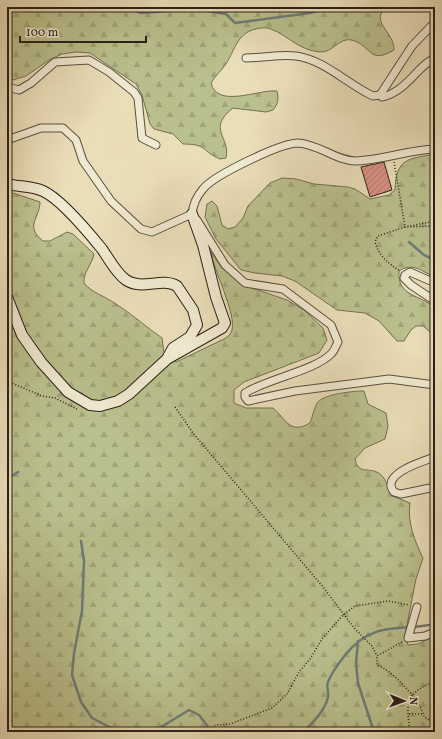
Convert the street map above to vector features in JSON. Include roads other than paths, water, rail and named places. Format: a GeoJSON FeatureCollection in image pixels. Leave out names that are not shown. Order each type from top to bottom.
{"type":"FeatureCollection","features":[{"type":"Feature","properties":{"kind":"street"},"geometry":{"type":"LineString","coordinates":[[380,95],[412,46],[435,22]]}},
{"type":"Feature","properties":{"kind":"street"},"geometry":{"type":"LineString","coordinates":[[246,58],[296,56],[336,72],[373,96],[393,95],[426,65],[435,59]]}},
{"type":"Feature","properties":{"kind":"street"},"geometry":{"type":"LineString","coordinates":[[7,87],[19,90],[31,84],[55,62],[89,60],[109,72],[134,92],[138,98],[142,138],[156,145]]}},
{"type":"Feature","properties":{"kind":"street"},"geometry":{"type":"LineString","coordinates":[[7,140],[41,128],[63,128],[76,140],[83,161],[111,201],[141,229],[152,232],[192,214]]}},
{"type":"Feature","properties":{"kind":"street"},"geometry":{"type":"LineString","coordinates":[[7,297],[22,335],[41,362],[68,392],[90,405],[100,406],[118,402],[130,394],[167,359],[195,345],[222,328],[225,323],[210,278],[203,245],[192,214],[193,205],[198,195],[212,181],[250,160],[288,145],[306,144],[335,156],[355,161],[393,154],[435,149]]}},
{"type":"Feature","properties":{"kind":"street"},"geometry":{"type":"LineString","coordinates":[[7,184],[38,189],[53,197],[89,232],[112,264],[126,280],[138,285],[168,283],[177,286],[193,310],[197,324],[190,337],[173,348],[167,359]]}},
{"type":"Feature","properties":{"kind":"street"},"geometry":{"type":"LineString","coordinates":[[192,214],[225,264],[245,283],[283,289],[330,325],[338,342],[333,352],[326,358],[307,367],[263,383],[245,392],[245,398],[248,401],[295,391],[388,379],[408,380],[435,385]]}},
{"type":"Feature","properties":{"kind":"street"},"geometry":{"type":"LineString","coordinates":[[435,283],[410,272],[405,275],[404,278],[411,285],[435,301]]}},
{"type":"Feature","properties":{"kind":"street"},"geometry":{"type":"LineString","coordinates":[[435,457],[420,462],[402,471],[394,478],[391,485],[394,492],[401,494],[435,487]]}},
{"type":"Feature","properties":{"kind":"street"},"geometry":{"type":"LineString","coordinates":[[417,607],[408,638],[425,636],[435,632]]}},
{"type":"Feature","properties":{"kind":"lane"},"geometry":{"type":"LineString","coordinates":[[435,517],[435,524]]}},
{"type":"Feature","properties":{"kind":"waterway"},"geometry":{"type":"LineString","coordinates":[[14,7],[21,9],[25,7]]}},
{"type":"Feature","properties":{"kind":"waterway"},"geometry":{"type":"LineString","coordinates":[[126,7],[141,13],[194,9],[226,14],[235,23],[310,13],[330,7]]}},
{"type":"Feature","properties":{"kind":"waterway"},"geometry":{"type":"LineString","coordinates":[[409,242],[424,255],[435,260]]}},
{"type":"Feature","properties":{"kind":"waterway"},"geometry":{"type":"LineString","coordinates":[[7,479],[18,472]]}},
{"type":"Feature","properties":{"kind":"waterway"},"geometry":{"type":"LineString","coordinates":[[81,541],[84,561],[82,611],[74,653],[72,675],[81,702],[92,718],[119,732]]}},
{"type":"Feature","properties":{"kind":"waterway"},"geometry":{"type":"LineString","coordinates":[[303,732],[324,707],[328,697],[327,684],[346,654],[356,643],[367,636],[387,629],[435,624]]}},
{"type":"Feature","properties":{"kind":"waterway"},"geometry":{"type":"LineString","coordinates":[[358,641],[356,663],[358,683],[374,732]]}},
{"type":"Feature","properties":{"kind":"waterway"},"geometry":{"type":"LineString","coordinates":[[153,732],[189,710],[199,715],[212,732]]}}]}
